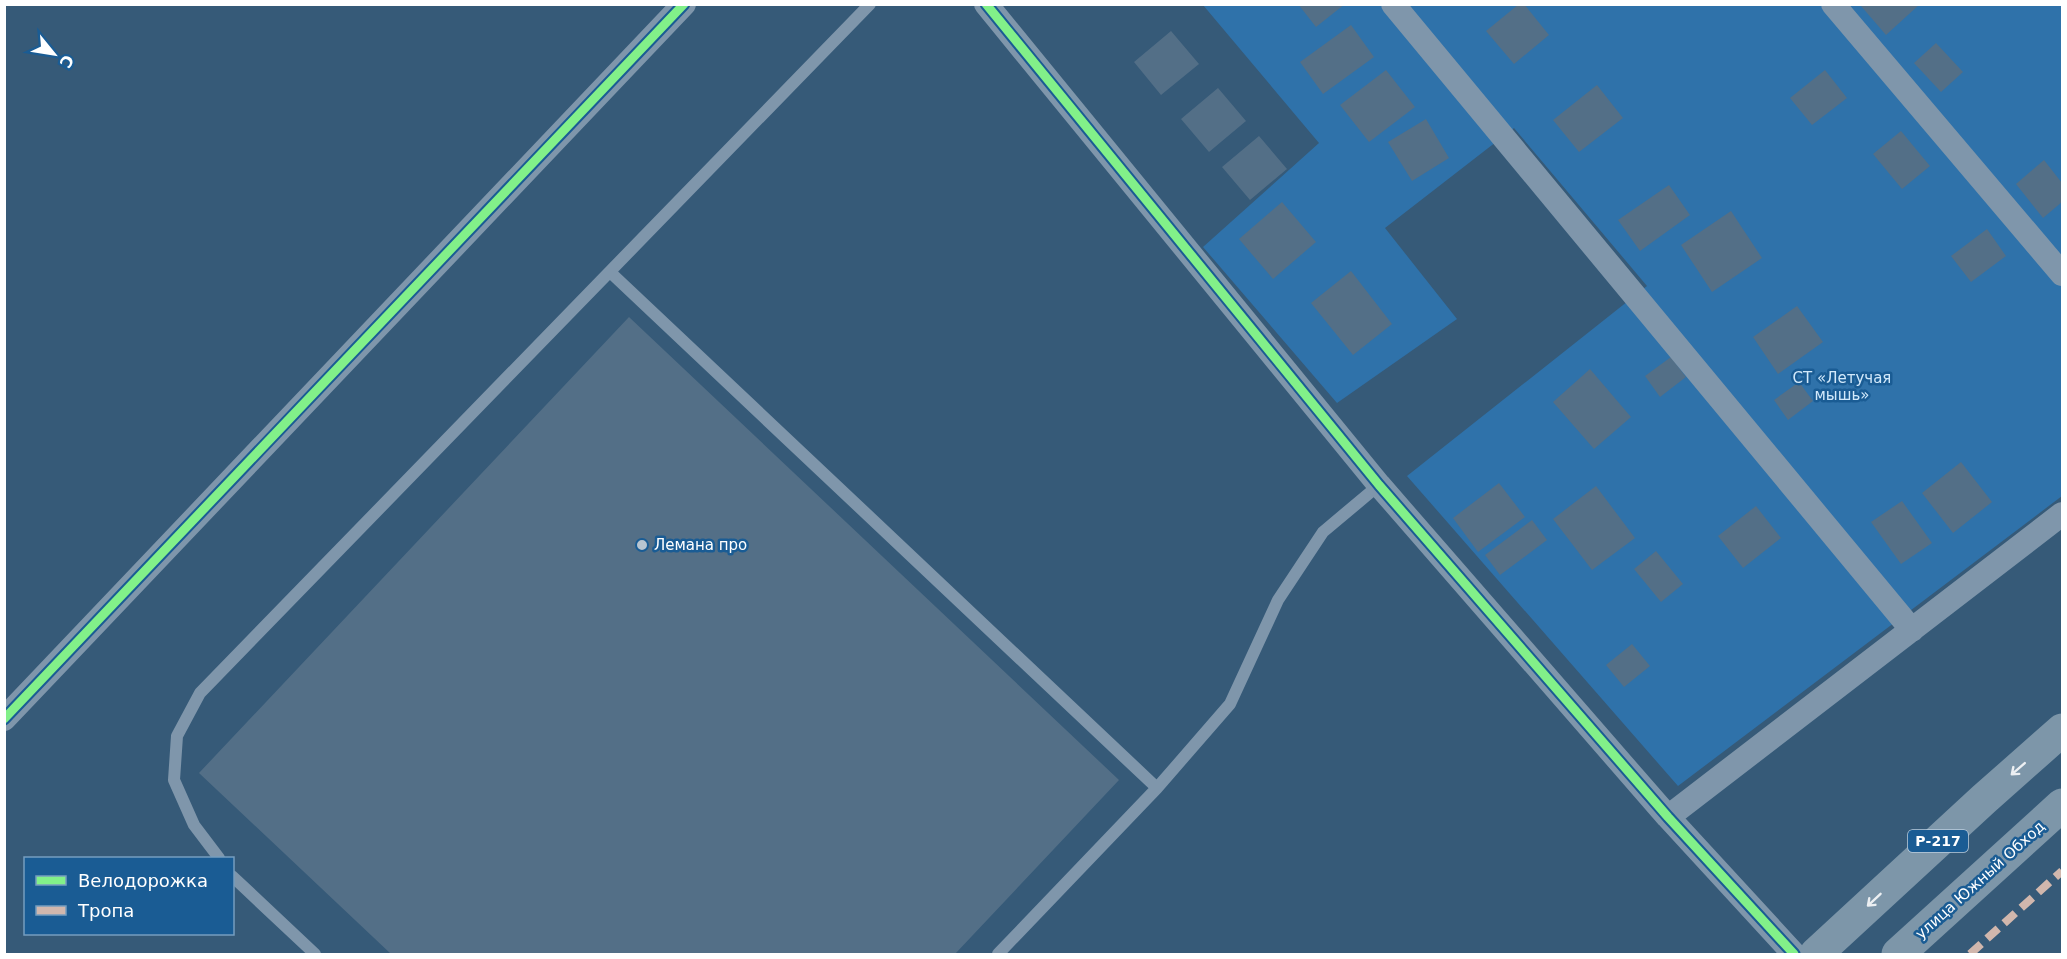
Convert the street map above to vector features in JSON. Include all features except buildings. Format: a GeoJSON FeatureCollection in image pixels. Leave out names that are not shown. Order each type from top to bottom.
{"type":"FeatureCollection","features":[{"type":"Feature","properties":{"kind":"main road","name":"Р-217"},"geometry":{"type":"LineString","coordinates":[[1816,954],[2062,730]]}},
{"type":"Feature","properties":{"kind":"main road","name":"улица Южный Обход"},"geometry":{"type":"LineString","coordinates":[[1898,954],[2062,805]]}},
{"type":"Feature","properties":{"kind":"street"},"geometry":{"type":"LineString","coordinates":[[8,708],[684,4]]}},
{"type":"Feature","properties":{"kind":"street"},"geometry":{"type":"LineString","coordinates":[[986,4],[1379,485],[1668,817],[1794,954]]}},
{"type":"Feature","properties":{"kind":"street"},"geometry":{"type":"LineString","coordinates":[[1393,4],[1912,630]]}},
{"type":"Feature","properties":{"kind":"street"},"geometry":{"type":"LineString","coordinates":[[1833,4],[2062,274]]}},
{"type":"Feature","properties":{"kind":"street"},"geometry":{"type":"LineString","coordinates":[[1668,817],[2062,514]]}},
{"type":"Feature","properties":{"kind":"lane"},"geometry":{"type":"LineString","coordinates":[[218,857],[194,825],[174,780],[177,736],[200,693],[870,4]]}},
{"type":"Feature","properties":{"kind":"lane"},"geometry":{"type":"LineString","coordinates":[[610,272],[1157,788]]}},
{"type":"Feature","properties":{"kind":"lane"},"geometry":{"type":"LineString","coordinates":[[998,954],[1157,788],[1230,704],[1278,600],[1323,532],[1379,485]]}},
{"type":"Feature","properties":{"kind":"lane"},"geometry":{"type":"LineString","coordinates":[[234,878],[315,954]]}},
{"type":"Feature","properties":{"kind":"green space","name":"СТ «Летучая мышь»"},"geometry":{"type":"Polygon","coordinates":[[[1203,5],[2062,5],[2062,496],[1678,786],[1407,476],[1647,286],[1514,128],[1385,228],[1457,319],[1337,403],[1203,247],[1319,143],[1203,5]]]}},
{"type":"Feature","properties":{"kind":"marked path"},"geometry":{"type":"LineString","coordinates":[[1970,954],[2062,871]]}},
{"type":"Feature","properties":{"kind":"cycle path"},"geometry":{"type":"LineString","coordinates":[[4,719],[684,4]]}},
{"type":"Feature","properties":{"kind":"cycle path"},"geometry":{"type":"LineString","coordinates":[[986,4],[1379,485],[1668,817],[1794,954]]}},
{"type":"Feature","properties":{"kind":"place","name":"Лемана про"},"geometry":{"type":"Point","coordinates":[642,545]}}]}
